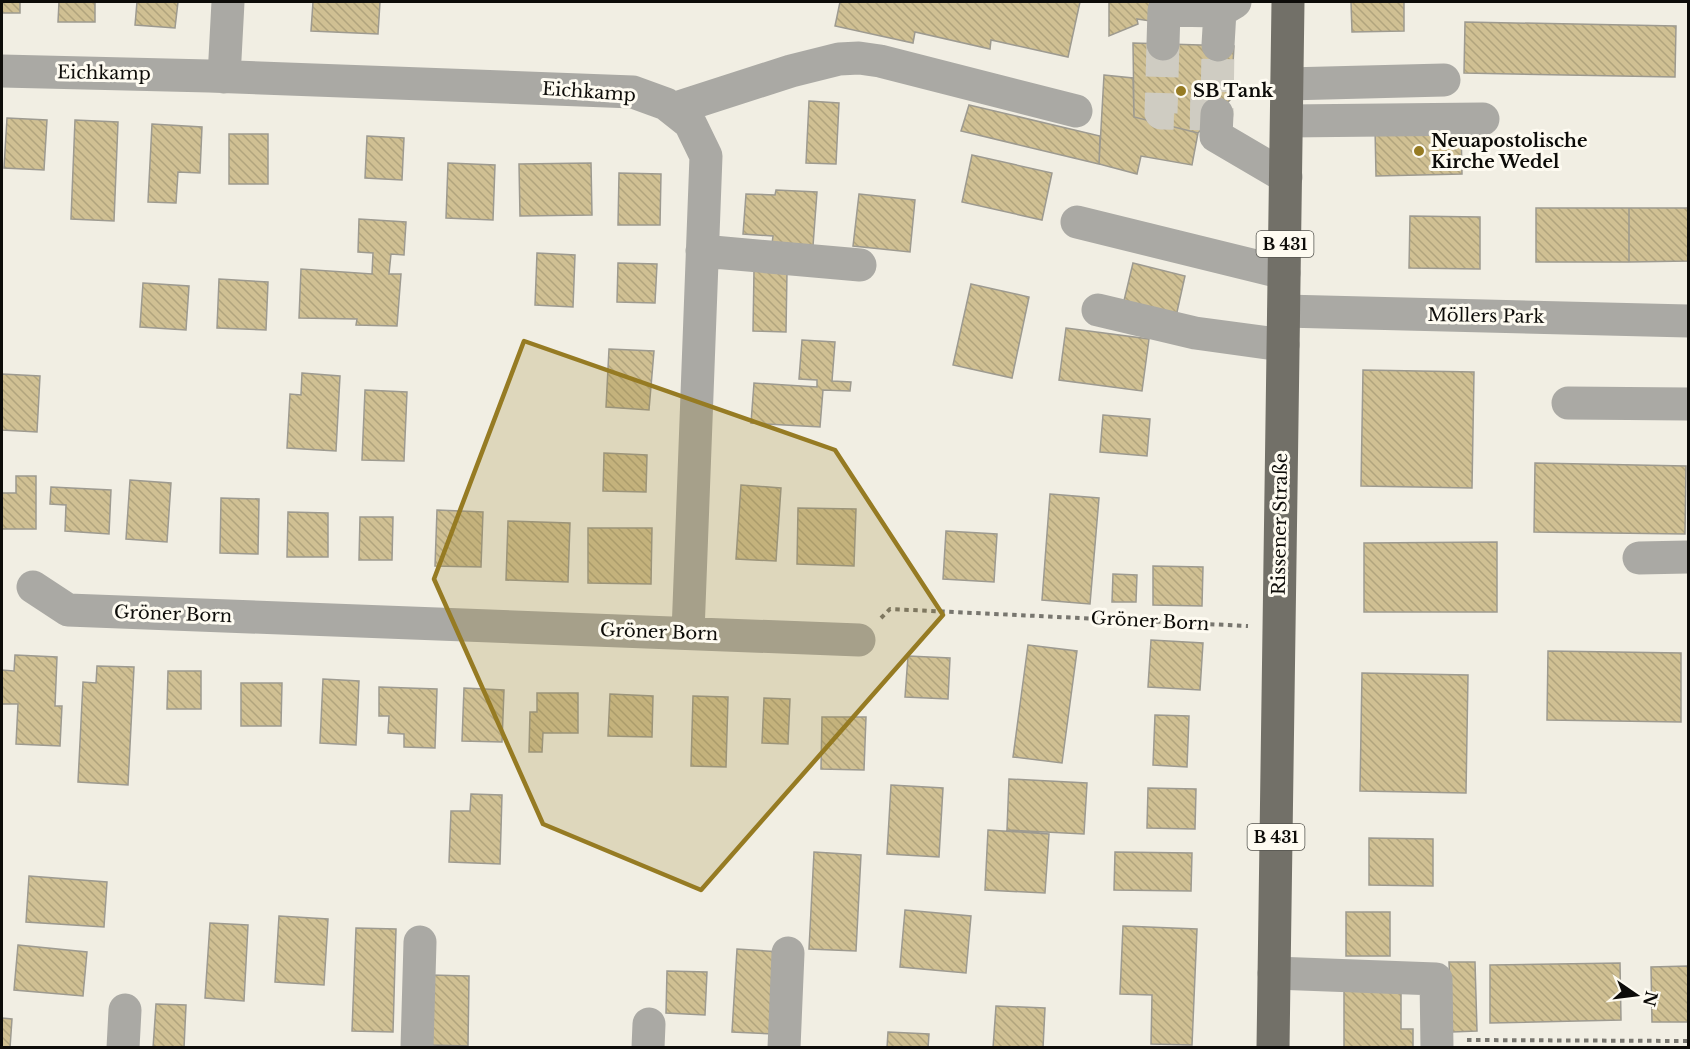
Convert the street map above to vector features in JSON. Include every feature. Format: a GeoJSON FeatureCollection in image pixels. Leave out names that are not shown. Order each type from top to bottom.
{"type":"FeatureCollection","features":[{"type":"Feature","properties":{"kind":"main road","name":"Rissener Straße"},"geometry":{"type":"LineString","coordinates":[[1273,1047],[1288,2]]}},
{"type":"Feature","properties":{"kind":"street"},"geometry":{"type":"LineString","coordinates":[[224,76],[228,2]]}},
{"type":"Feature","properties":{"kind":"street"},"geometry":{"type":"LineString","coordinates":[[1210,9],[1191,45],[1164,10],[1210,9]]}},
{"type":"Feature","properties":{"kind":"street"},"geometry":{"type":"LineString","coordinates":[[673,109],[791,71],[839,59],[859,58],[880,61],[1076,111]]}},
{"type":"Feature","properties":{"kind":"street","name":"Eichkamp"},"geometry":{"type":"LineString","coordinates":[[2,70],[633,92],[666,104],[673,109],[690,123],[706,156],[688,633]]}},
{"type":"Feature","properties":{"kind":"street"},"geometry":{"type":"LineString","coordinates":[[1287,84],[1444,80]]}},
{"type":"Feature","properties":{"kind":"street"},"geometry":{"type":"LineString","coordinates":[[1217,114],[1216,136],[1286,177]]}},
{"type":"Feature","properties":{"kind":"street"},"geometry":{"type":"LineString","coordinates":[[1287,121],[1483,119]]}},
{"type":"Feature","properties":{"kind":"street"},"geometry":{"type":"LineString","coordinates":[[1077,222],[1284,273]]}},
{"type":"Feature","properties":{"kind":"street"},"geometry":{"type":"LineString","coordinates":[[702,251],[860,265]]}},
{"type":"Feature","properties":{"kind":"street"},"geometry":{"type":"LineString","coordinates":[[1098,310],[1195,333],[1283,345]]}},
{"type":"Feature","properties":{"kind":"street","name":"Möllers Park"},"geometry":{"type":"LineString","coordinates":[[1284,311],[1689,321]]}},
{"type":"Feature","properties":{"kind":"street"},"geometry":{"type":"LineString","coordinates":[[1568,403],[1689,404]]}},
{"type":"Feature","properties":{"kind":"street"},"geometry":{"type":"LineString","coordinates":[[1639,558],[1689,557]]}},
{"type":"Feature","properties":{"kind":"street","name":"Gröner Born"},"geometry":{"type":"LineString","coordinates":[[33,587],[68,610],[859,640]]}},
{"type":"Feature","properties":{"kind":"street"},"geometry":{"type":"LineString","coordinates":[[417,1047],[420,942]]}},
{"type":"Feature","properties":{"kind":"street"},"geometry":{"type":"LineString","coordinates":[[784,1047],[788,953]]}},
{"type":"Feature","properties":{"kind":"street"},"geometry":{"type":"LineString","coordinates":[[1274,973],[1436,979],[1437,1044]]}},
{"type":"Feature","properties":{"kind":"street"},"geometry":{"type":"LineString","coordinates":[[123,1047],[125,1010]]}},
{"type":"Feature","properties":{"kind":"path","name":"Gröner Born"},"geometry":{"type":"LineString","coordinates":[[859,640],[890,609],[1279,627]]}},
{"type":"Feature","properties":{"kind":"path"},"geometry":{"type":"LineString","coordinates":[[1437,1044],[1689,1041]]}},
{"type":"Feature","properties":{"kind":"highlighted area"},"geometry":{"type":"Polygon","coordinates":[[[524,341],[835,450],[943,615],[701,890],[543,824],[434,579],[524,341]]]}},
{"type":"Feature","properties":{"kind":"building"},"geometry":{"type":"Polygon","coordinates":[[[2,2],[20,2],[20,13],[2,13],[2,2]]]}},
{"type":"Feature","properties":{"kind":"building"},"geometry":{"type":"Polygon","coordinates":[[[59,2],[95,2],[95,22],[58,22],[59,2]]]}},
{"type":"Feature","properties":{"kind":"building"},"geometry":{"type":"Polygon","coordinates":[[[137,2],[178,2],[175,28],[135,25],[137,2]]]}},
{"type":"Feature","properties":{"kind":"building"},"geometry":{"type":"Polygon","coordinates":[[[313,2],[380,2],[378,34],[311,31],[313,2]]]}},
{"type":"Feature","properties":{"kind":"building"},"geometry":{"type":"Polygon","coordinates":[[[840,2],[1080,2],[1068,57],[991,40],[990,49],[915,32],[913,43],[835,26],[840,2]]]}},
{"type":"Feature","properties":{"kind":"building"},"geometry":{"type":"Polygon","coordinates":[[[1109,2],[1151,2],[1150,21],[1137,19],[1138,24],[1109,36],[1109,2]]]}},
{"type":"Feature","properties":{"kind":"building"},"geometry":{"type":"Polygon","coordinates":[[[1351,2],[1404,2],[1404,31],[1352,32],[1351,2]]]}},
{"type":"Feature","properties":{"kind":"building"},"geometry":{"type":"Polygon","coordinates":[[[1465,22],[1676,26],[1675,77],[1464,73],[1465,22]]]}},
{"type":"Feature","properties":{"kind":"building"},"geometry":{"type":"Polygon","coordinates":[[[1133,43],[1234,46],[1231,99],[1198,133],[1134,117],[1133,43]]]}},
{"type":"Feature","properties":{"kind":"building"},"geometry":{"type":"Polygon","coordinates":[[[1104,75],[1133,78],[1134,117],[1198,133],[1192,165],[1141,156],[1137,174],[1099,164],[1104,75]]]}},
{"type":"Feature","properties":{"kind":"building"},"geometry":{"type":"Polygon","coordinates":[[[809,101],[839,103],[836,164],[806,163],[809,101]]]}},
{"type":"Feature","properties":{"kind":"building"},"geometry":{"type":"Polygon","coordinates":[[[969,105],[1100,136],[1099,164],[961,131],[969,105]]]}},
{"type":"Feature","properties":{"kind":"building"},"geometry":{"type":"Polygon","coordinates":[[[7,118],[47,120],[44,170],[4,168],[7,118]]]}},
{"type":"Feature","properties":{"kind":"building"},"geometry":{"type":"Polygon","coordinates":[[[75,120],[118,122],[114,221],[71,219],[75,120]]]}},
{"type":"Feature","properties":{"kind":"building"},"geometry":{"type":"Polygon","coordinates":[[[152,124],[202,127],[200,173],[178,172],[176,203],[148,202],[152,124]]]}},
{"type":"Feature","properties":{"kind":"building","name":"Neuapostolische Kirche Wedel"},"geometry":{"type":"Polygon","coordinates":[[[1461,126],[1462,174],[1376,176],[1375,128],[1461,126]]]}},
{"type":"Feature","properties":{"kind":"building"},"geometry":{"type":"Polygon","coordinates":[[[229,134],[268,134],[268,184],[229,184],[229,134]]]}},
{"type":"Feature","properties":{"kind":"building"},"geometry":{"type":"Polygon","coordinates":[[[367,136],[404,138],[402,180],[365,178],[367,136]]]}},
{"type":"Feature","properties":{"kind":"building"},"geometry":{"type":"Polygon","coordinates":[[[972,155],[1052,173],[1042,220],[962,202],[972,155]]]}},
{"type":"Feature","properties":{"kind":"building"},"geometry":{"type":"Polygon","coordinates":[[[448,163],[495,165],[493,220],[446,218],[448,163]]]}},
{"type":"Feature","properties":{"kind":"building"},"geometry":{"type":"Polygon","coordinates":[[[591,163],[592,215],[520,216],[519,164],[591,163]]]}},
{"type":"Feature","properties":{"kind":"building"},"geometry":{"type":"Polygon","coordinates":[[[619,173],[661,174],[660,225],[618,225],[619,173]]]}},
{"type":"Feature","properties":{"kind":"building"},"geometry":{"type":"Polygon","coordinates":[[[776,190],[817,192],[813,246],[772,244],[773,236],[743,234],[746,194],[775,195],[776,190]]]}},
{"type":"Feature","properties":{"kind":"building"},"geometry":{"type":"Polygon","coordinates":[[[859,194],[915,200],[910,252],[853,246],[859,194]]]}},
{"type":"Feature","properties":{"kind":"building"},"geometry":{"type":"Polygon","coordinates":[[[1536,208],[1629,208],[1629,262],[1536,262],[1536,208]]]}},
{"type":"Feature","properties":{"kind":"building"},"geometry":{"type":"Polygon","coordinates":[[[1629,208],[1688,208],[1688,261],[1629,262],[1629,208]]]}},
{"type":"Feature","properties":{"kind":"building"},"geometry":{"type":"Polygon","coordinates":[[[1410,216],[1480,217],[1480,269],[1409,268],[1410,216]]]}},
{"type":"Feature","properties":{"kind":"building"},"geometry":{"type":"Polygon","coordinates":[[[359,219],[406,222],[404,255],[391,254],[389,274],[401,274],[397,326],[356,325],[357,319],[299,318],[301,269],[372,274],[373,253],[358,252],[359,219]]]}},
{"type":"Feature","properties":{"kind":"building"},"geometry":{"type":"Polygon","coordinates":[[[537,253],[575,255],[573,307],[535,305],[537,253]]]}},
{"type":"Feature","properties":{"kind":"building"},"geometry":{"type":"Polygon","coordinates":[[[618,263],[657,264],[655,303],[617,302],[618,263]]]}},
{"type":"Feature","properties":{"kind":"building"},"geometry":{"type":"Polygon","coordinates":[[[1133,263],[1185,276],[1175,321],[1122,309],[1133,263]]]}},
{"type":"Feature","properties":{"kind":"building"},"geometry":{"type":"Polygon","coordinates":[[[754,270],[787,271],[786,332],[753,331],[754,270]]]}},
{"type":"Feature","properties":{"kind":"building"},"geometry":{"type":"Polygon","coordinates":[[[219,279],[268,282],[266,330],[217,328],[219,279]]]}},
{"type":"Feature","properties":{"kind":"building"},"geometry":{"type":"Polygon","coordinates":[[[143,283],[189,286],[186,330],[140,327],[143,283]]]}},
{"type":"Feature","properties":{"kind":"building"},"geometry":{"type":"Polygon","coordinates":[[[971,284],[1029,297],[1012,378],[953,365],[971,284]]]}},
{"type":"Feature","properties":{"kind":"building"},"geometry":{"type":"Polygon","coordinates":[[[1066,328],[1149,339],[1142,391],[1059,380],[1066,328]]]}},
{"type":"Feature","properties":{"kind":"building"},"geometry":{"type":"Polygon","coordinates":[[[802,340],[835,342],[832,381],[851,382],[850,391],[823,390],[820,427],[751,423],[754,383],[817,387],[817,380],[799,379],[802,340]]]}},
{"type":"Feature","properties":{"kind":"building"},"geometry":{"type":"Polygon","coordinates":[[[609,349],[654,351],[649,410],[606,407],[609,349]]]}},
{"type":"Feature","properties":{"kind":"building"},"geometry":{"type":"Polygon","coordinates":[[[1363,370],[1474,372],[1472,488],[1361,486],[1363,370]]]}},
{"type":"Feature","properties":{"kind":"building"},"geometry":{"type":"Polygon","coordinates":[[[302,373],[340,376],[336,451],[287,448],[290,394],[301,395],[302,373]]]}},
{"type":"Feature","properties":{"kind":"building"},"geometry":{"type":"Polygon","coordinates":[[[2,374],[40,376],[37,432],[2,430],[2,374]]]}},
{"type":"Feature","properties":{"kind":"building"},"geometry":{"type":"Polygon","coordinates":[[[365,390],[407,392],[404,461],[362,460],[365,390]]]}},
{"type":"Feature","properties":{"kind":"building"},"geometry":{"type":"Polygon","coordinates":[[[1103,415],[1150,419],[1147,456],[1100,452],[1103,415]]]}},
{"type":"Feature","properties":{"kind":"building"},"geometry":{"type":"Polygon","coordinates":[[[604,453],[647,455],[646,492],[603,491],[604,453]]]}},
{"type":"Feature","properties":{"kind":"building"},"geometry":{"type":"Polygon","coordinates":[[[1535,463],[1686,466],[1685,534],[1534,532],[1535,463]]]}},
{"type":"Feature","properties":{"kind":"building"},"geometry":{"type":"Polygon","coordinates":[[[16,476],[36,476],[36,529],[2,529],[2,493],[16,493],[16,476]]]}},
{"type":"Feature","properties":{"kind":"building"},"geometry":{"type":"Polygon","coordinates":[[[130,480],[171,483],[167,542],[126,539],[130,480]]]}},
{"type":"Feature","properties":{"kind":"building"},"geometry":{"type":"Polygon","coordinates":[[[741,485],[781,488],[776,561],[736,559],[741,485]]]}},
{"type":"Feature","properties":{"kind":"building"},"geometry":{"type":"Polygon","coordinates":[[[51,487],[111,490],[109,534],[65,531],[66,505],[50,504],[51,487]]]}},
{"type":"Feature","properties":{"kind":"building"},"geometry":{"type":"Polygon","coordinates":[[[1050,494],[1099,498],[1090,604],[1042,600],[1050,494]]]}},
{"type":"Feature","properties":{"kind":"building"},"geometry":{"type":"Polygon","coordinates":[[[221,498],[259,499],[258,554],[220,553],[221,498]]]}},
{"type":"Feature","properties":{"kind":"building"},"geometry":{"type":"Polygon","coordinates":[[[798,508],[856,509],[854,566],[797,564],[798,508]]]}},
{"type":"Feature","properties":{"kind":"building"},"geometry":{"type":"Polygon","coordinates":[[[437,510],[483,512],[481,567],[435,566],[437,510]]]}},
{"type":"Feature","properties":{"kind":"building"},"geometry":{"type":"Polygon","coordinates":[[[288,512],[328,513],[328,557],[287,557],[288,512]]]}},
{"type":"Feature","properties":{"kind":"building"},"geometry":{"type":"Polygon","coordinates":[[[360,517],[393,517],[392,560],[359,560],[360,517]]]}},
{"type":"Feature","properties":{"kind":"building"},"geometry":{"type":"Polygon","coordinates":[[[508,521],[570,523],[568,582],[506,580],[508,521]]]}},
{"type":"Feature","properties":{"kind":"building"},"geometry":{"type":"Polygon","coordinates":[[[588,528],[652,528],[651,584],[588,583],[588,528]]]}},
{"type":"Feature","properties":{"kind":"building"},"geometry":{"type":"Polygon","coordinates":[[[946,531],[997,534],[994,582],[943,579],[946,531]]]}},
{"type":"Feature","properties":{"kind":"building"},"geometry":{"type":"Polygon","coordinates":[[[1497,542],[1497,612],[1364,612],[1364,543],[1497,542]]]}},
{"type":"Feature","properties":{"kind":"building"},"geometry":{"type":"Polygon","coordinates":[[[1153,566],[1203,567],[1202,606],[1153,605],[1153,566]]]}},
{"type":"Feature","properties":{"kind":"building"},"geometry":{"type":"Polygon","coordinates":[[[1113,574],[1137,575],[1136,602],[1112,602],[1113,574]]]}},
{"type":"Feature","properties":{"kind":"building"},"geometry":{"type":"Polygon","coordinates":[[[1151,640],[1203,643],[1200,690],[1148,687],[1151,640]]]}},
{"type":"Feature","properties":{"kind":"building"},"geometry":{"type":"Polygon","coordinates":[[[1028,645],[1077,651],[1062,763],[1013,757],[1028,645]]]}},
{"type":"Feature","properties":{"kind":"building"},"geometry":{"type":"Polygon","coordinates":[[[1548,651],[1681,653],[1681,722],[1547,720],[1548,651]]]}},
{"type":"Feature","properties":{"kind":"building"},"geometry":{"type":"Polygon","coordinates":[[[15,655],[57,657],[55,706],[62,706],[60,746],[16,744],[18,704],[2,704],[2,670],[14,671],[15,655]]]}},
{"type":"Feature","properties":{"kind":"building"},"geometry":{"type":"Polygon","coordinates":[[[908,656],[950,658],[948,699],[905,697],[908,656]]]}},
{"type":"Feature","properties":{"kind":"building"},"geometry":{"type":"Polygon","coordinates":[[[97,666],[134,667],[128,785],[78,782],[83,682],[96,683],[97,666]]]}},
{"type":"Feature","properties":{"kind":"building"},"geometry":{"type":"Polygon","coordinates":[[[168,671],[201,671],[201,709],[167,709],[168,671]]]}},
{"type":"Feature","properties":{"kind":"building"},"geometry":{"type":"Polygon","coordinates":[[[1362,673],[1468,675],[1466,793],[1360,791],[1362,673]]]}},
{"type":"Feature","properties":{"kind":"building"},"geometry":{"type":"Polygon","coordinates":[[[323,679],[359,681],[356,745],[320,743],[323,679]]]}},
{"type":"Feature","properties":{"kind":"building"},"geometry":{"type":"Polygon","coordinates":[[[241,683],[282,683],[281,726],[241,726],[241,683]]]}},
{"type":"Feature","properties":{"kind":"building"},"geometry":{"type":"Polygon","coordinates":[[[379,687],[437,689],[435,748],[404,747],[404,734],[388,733],[389,716],[379,716],[379,687]]]}},
{"type":"Feature","properties":{"kind":"building"},"geometry":{"type":"Polygon","coordinates":[[[464,688],[504,690],[502,742],[462,741],[464,688]]]}},
{"type":"Feature","properties":{"kind":"building"},"geometry":{"type":"Polygon","coordinates":[[[537,693],[578,693],[578,733],[543,733],[542,752],[529,752],[530,712],[537,712],[537,693]]]}},
{"type":"Feature","properties":{"kind":"building"},"geometry":{"type":"Polygon","coordinates":[[[610,694],[653,696],[652,737],[608,736],[610,694]]]}},
{"type":"Feature","properties":{"kind":"building"},"geometry":{"type":"Polygon","coordinates":[[[693,696],[728,697],[726,767],[691,766],[693,696]]]}},
{"type":"Feature","properties":{"kind":"building"},"geometry":{"type":"Polygon","coordinates":[[[764,698],[790,699],[788,744],[762,743],[764,698]]]}},
{"type":"Feature","properties":{"kind":"building"},"geometry":{"type":"Polygon","coordinates":[[[1155,715],[1189,716],[1187,767],[1153,765],[1155,715]]]}},
{"type":"Feature","properties":{"kind":"building"},"geometry":{"type":"Polygon","coordinates":[[[822,717],[866,717],[864,770],[821,769],[822,717]]]}},
{"type":"Feature","properties":{"kind":"building"},"geometry":{"type":"Polygon","coordinates":[[[1009,779],[1087,783],[1084,834],[1007,830],[1009,779]]]}},
{"type":"Feature","properties":{"kind":"building"},"geometry":{"type":"Polygon","coordinates":[[[891,785],[943,788],[939,857],[887,854],[891,785]]]}},
{"type":"Feature","properties":{"kind":"building"},"geometry":{"type":"Polygon","coordinates":[[[1148,788],[1196,789],[1195,829],[1147,828],[1148,788]]]}},
{"type":"Feature","properties":{"kind":"building"},"geometry":{"type":"Polygon","coordinates":[[[471,794],[502,795],[500,864],[449,862],[451,811],[470,811],[471,794]]]}},
{"type":"Feature","properties":{"kind":"building"},"geometry":{"type":"Polygon","coordinates":[[[988,830],[1049,834],[1045,893],[985,890],[988,830]]]}},
{"type":"Feature","properties":{"kind":"building"},"geometry":{"type":"Polygon","coordinates":[[[1369,838],[1433,839],[1433,886],[1369,885],[1369,838]]]}},
{"type":"Feature","properties":{"kind":"building"},"geometry":{"type":"Polygon","coordinates":[[[814,852],[861,855],[856,951],[809,949],[814,852]]]}},
{"type":"Feature","properties":{"kind":"building"},"geometry":{"type":"Polygon","coordinates":[[[1115,852],[1192,853],[1191,891],[1114,890],[1115,852]]]}},
{"type":"Feature","properties":{"kind":"building"},"geometry":{"type":"Polygon","coordinates":[[[29,876],[107,882],[104,927],[26,922],[29,876]]]}},
{"type":"Feature","properties":{"kind":"building"},"geometry":{"type":"Polygon","coordinates":[[[905,910],[971,916],[966,973],[900,967],[905,910]]]}},
{"type":"Feature","properties":{"kind":"building"},"geometry":{"type":"Polygon","coordinates":[[[1346,912],[1390,912],[1390,956],[1346,956],[1346,912]]]}},
{"type":"Feature","properties":{"kind":"building"},"geometry":{"type":"Polygon","coordinates":[[[279,916],[328,919],[324,985],[275,982],[279,916]]]}},
{"type":"Feature","properties":{"kind":"building"},"geometry":{"type":"Polygon","coordinates":[[[210,923],[248,925],[244,1001],[205,998],[210,923]]]}},
{"type":"Feature","properties":{"kind":"building"},"geometry":{"type":"Polygon","coordinates":[[[1123,926],[1197,929],[1192,1045],[1151,1044],[1152,995],[1120,994],[1123,926]]]}},
{"type":"Feature","properties":{"kind":"building"},"geometry":{"type":"Polygon","coordinates":[[[356,928],[396,929],[393,1032],[352,1031],[356,928]]]}},
{"type":"Feature","properties":{"kind":"building"},"geometry":{"type":"Polygon","coordinates":[[[18,945],[87,952],[83,996],[14,990],[18,945]]]}},
{"type":"Feature","properties":{"kind":"building"},"geometry":{"type":"Polygon","coordinates":[[[737,949],[781,952],[775,1034],[732,1032],[737,949]]]}},
{"type":"Feature","properties":{"kind":"building"},"geometry":{"type":"Polygon","coordinates":[[[1449,962],[1475,962],[1477,1031],[1452,1032],[1449,962]]]}},
{"type":"Feature","properties":{"kind":"building"},"geometry":{"type":"Polygon","coordinates":[[[1620,963],[1621,1020],[1490,1023],[1490,965],[1620,963]]]}},
{"type":"Feature","properties":{"kind":"building"},"geometry":{"type":"Polygon","coordinates":[[[1688,966],[1688,1022],[1652,1022],[1651,967],[1688,966]]]}},
{"type":"Feature","properties":{"kind":"building"},"geometry":{"type":"Polygon","coordinates":[[[667,971],[707,972],[705,1015],[666,1013],[667,971]]]}},
{"type":"Feature","properties":{"kind":"building"},"geometry":{"type":"Polygon","coordinates":[[[430,975],[469,976],[468,1046],[429,1045],[430,975]]]}},
{"type":"Feature","properties":{"kind":"building"},"geometry":{"type":"Polygon","coordinates":[[[1344,983],[1401,983],[1401,1029],[1413,1029],[1413,1048],[1344,1048],[1344,983]]]}},
{"type":"Feature","properties":{"kind":"building"},"geometry":{"type":"Polygon","coordinates":[[[156,1004],[186,1005],[184,1048],[153,1048],[156,1004]]]}},
{"type":"Feature","properties":{"kind":"building"},"geometry":{"type":"Polygon","coordinates":[[[996,1006],[1045,1008],[1043,1048],[993,1048],[996,1006]]]}},
{"type":"Feature","properties":{"kind":"building"},"geometry":{"type":"Polygon","coordinates":[[[2,1018],[12,1019],[10,1048],[2,1048],[2,1018]]]}},
{"type":"Feature","properties":{"kind":"building"},"geometry":{"type":"Polygon","coordinates":[[[888,1032],[929,1034],[928,1048],[887,1048],[888,1032]]]}},
{"type":"Feature","properties":{"kind":"tunnel"},"geometry":{"type":"LineString","coordinates":[[1163,44],[1161,113],[1217,114],[1218,45]]}},
{"type":"Feature","properties":{"kind":"place","name":"SB Tank"},"geometry":{"type":"Point","coordinates":[1181,91]}},
{"type":"Feature","properties":{"kind":"place","name":"Neuapostolische Kirche Wedel"},"geometry":{"type":"Point","coordinates":[1419,151]}}]}
